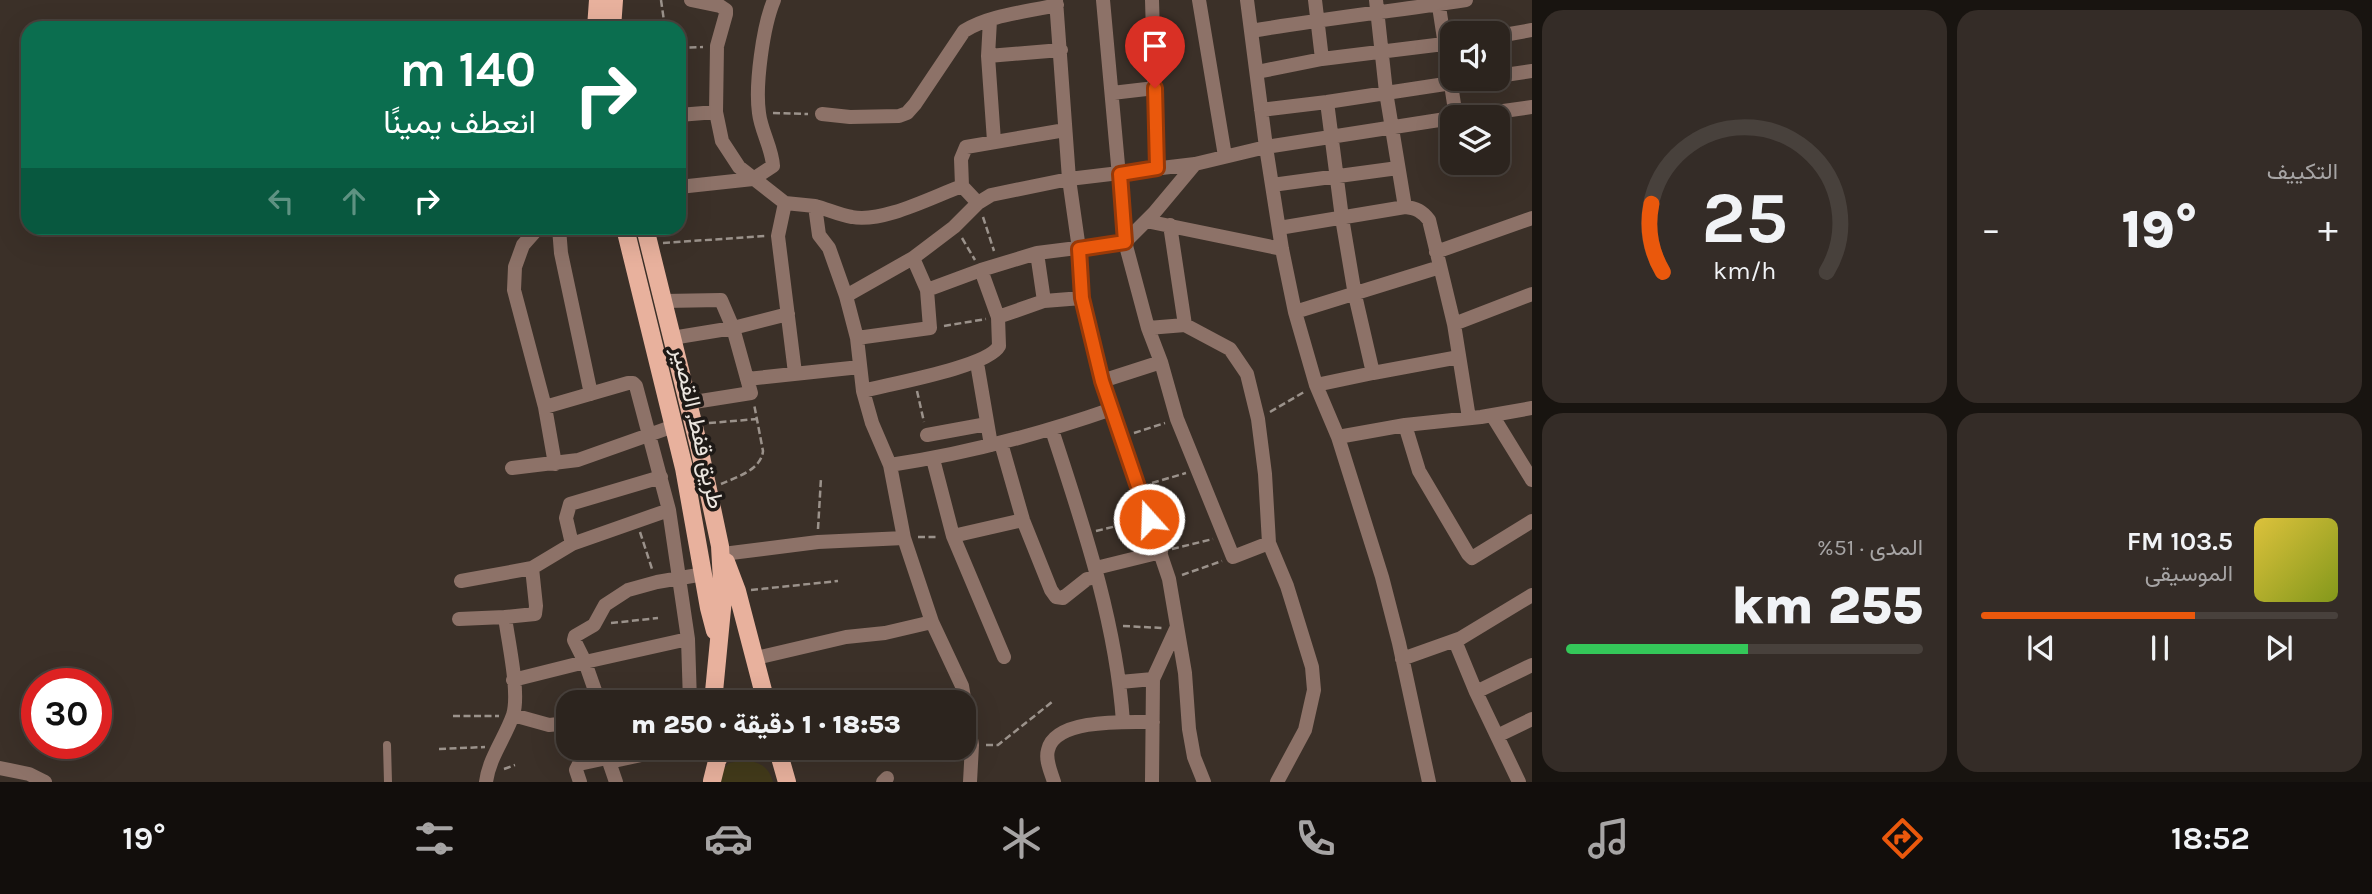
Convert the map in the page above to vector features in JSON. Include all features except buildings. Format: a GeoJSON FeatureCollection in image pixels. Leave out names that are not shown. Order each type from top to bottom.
{"type":"FeatureCollection","features":[{"type":"Feature","properties":{"kind":"main road"},"geometry":{"type":"LineString","coordinates":[[596,21],[598,0]]}},
{"type":"Feature","properties":{"kind":"main road"},"geometry":{"type":"LineString","coordinates":[[612,21],[614,0]]}},
{"type":"Feature","properties":{"kind":"main road","name":"طريق قفط, القصير"},"geometry":{"type":"LineString","coordinates":[[627,235],[674,426],[709,608],[718,641]]}},
{"type":"Feature","properties":{"kind":"main road","name":"طريق قفط, القصير"},"geometry":{"type":"LineString","coordinates":[[647,236],[721,550],[737,591],[763,690]]}},
{"type":"Feature","properties":{"kind":"main road","name":"طريق قفط, القصير"},"geometry":{"type":"LineString","coordinates":[[714,690],[723,599],[721,550]]}},
{"type":"Feature","properties":{"kind":"main road"},"geometry":{"type":"LineString","coordinates":[[712,782],[713,760]]}},
{"type":"Feature","properties":{"kind":"main road"},"geometry":{"type":"LineString","coordinates":[[712,782],[718,760]]}},
{"type":"Feature","properties":{"kind":"main road"},"geometry":{"type":"LineString","coordinates":[[776,760],[786,778]]}},
{"type":"Feature","properties":{"kind":"main road"},"geometry":{"type":"LineString","coordinates":[[781,760],[786,778]]}},
{"type":"Feature","properties":{"kind":"street"},"geometry":{"type":"LineString","coordinates":[[691,0],[720,6],[726,10],[717,46],[716,113],[722,141],[739,167],[785,203],[815,206],[853,217],[870,217],[962,186]]}},
{"type":"Feature","properties":{"kind":"street"},"geometry":{"type":"LineString","coordinates":[[686,186],[753,178],[773,164],[759,113],[761,60],[766,26],[774,0]]}},
{"type":"Feature","properties":{"kind":"street"},"geometry":{"type":"LineString","coordinates":[[1103,0],[1125,242],[1148,328],[1195,470],[1233,557],[1269,543]]}},
{"type":"Feature","properties":{"kind":"street"},"geometry":{"type":"LineString","coordinates":[[1152,0],[1157,168]]}},
{"type":"Feature","properties":{"kind":"street"},"geometry":{"type":"LineString","coordinates":[[1199,0],[1225,156]]}},
{"type":"Feature","properties":{"kind":"street"},"geometry":{"type":"LineString","coordinates":[[1247,0],[1266,147],[1295,312],[1316,385],[1338,437],[1378,565],[1429,782]]}},
{"type":"Feature","properties":{"kind":"street"},"geometry":{"type":"LineString","coordinates":[[1315,0],[1322,59]]}},
{"type":"Feature","properties":{"kind":"street"},"geometry":{"type":"LineString","coordinates":[[1251,31],[1377,7],[1466,0]]}},
{"type":"Feature","properties":{"kind":"street"},"geometry":{"type":"LineString","coordinates":[[1438,2],[1443,21]]}},
{"type":"Feature","properties":{"kind":"street"},"geometry":{"type":"LineString","coordinates":[[822,114],[862,117],[900,116],[907,113],[964,32],[990,20],[1057,3],[1069,179],[1079,249],[1082,298],[1102,381],[1169,579],[1185,673],[1188,729],[1194,757],[1204,782]]}},
{"type":"Feature","properties":{"kind":"street"},"geometry":{"type":"LineString","coordinates":[[1377,7],[1391,128],[1405,207]]}},
{"type":"Feature","properties":{"kind":"street"},"geometry":{"type":"LineString","coordinates":[[990,20],[988,56],[994,141]]}},
{"type":"Feature","properties":{"kind":"street"},"geometry":{"type":"LineString","coordinates":[[1510,34],[1532,30]]}},
{"type":"Feature","properties":{"kind":"street"},"geometry":{"type":"LineString","coordinates":[[1257,72],[1322,59],[1440,44]]}},
{"type":"Feature","properties":{"kind":"street"},"geometry":{"type":"LineString","coordinates":[[988,56],[1061,50]]}},
{"type":"Feature","properties":{"kind":"street"},"geometry":{"type":"LineString","coordinates":[[1510,74],[1532,71]]}},
{"type":"Feature","properties":{"kind":"street"},"geometry":{"type":"LineString","coordinates":[[1261,110],[1440,84]]}},
{"type":"Feature","properties":{"kind":"street"},"geometry":{"type":"LineString","coordinates":[[1112,93],[1155,88]]}},
{"type":"Feature","properties":{"kind":"street"},"geometry":{"type":"LineString","coordinates":[[1327,102],[1355,295],[1373,373]]}},
{"type":"Feature","properties":{"kind":"street"},"geometry":{"type":"LineString","coordinates":[[1510,110],[1532,107]]}},
{"type":"Feature","properties":{"kind":"street"},"geometry":{"type":"LineString","coordinates":[[686,115],[716,113]]}},
{"type":"Feature","properties":{"kind":"street"},"geometry":{"type":"LineString","coordinates":[[846,296],[913,258],[954,227],[978,203],[992,195],[1069,179],[1195,164],[1266,147],[1440,120]]}},
{"type":"Feature","properties":{"kind":"street"},"geometry":{"type":"LineString","coordinates":[[978,203],[962,186],[961,159],[966,146],[1065,130]]}},
{"type":"Feature","properties":{"kind":"street"},"geometry":{"type":"LineString","coordinates":[[927,290],[1037,253],[1125,242],[1195,164]]}},
{"type":"Feature","properties":{"kind":"street"},"geometry":{"type":"LineString","coordinates":[[1272,185],[1398,168]]}},
{"type":"Feature","properties":{"kind":"street"},"geometry":{"type":"LineString","coordinates":[[785,203],[778,236],[795,373]]}},
{"type":"Feature","properties":{"kind":"street"},"geometry":{"type":"LineString","coordinates":[[815,206],[819,235],[831,251],[846,296],[857,338],[863,390],[872,423],[890,465],[904,538],[932,622],[963,690]]}},
{"type":"Feature","properties":{"kind":"street"},"geometry":{"type":"LineString","coordinates":[[1279,228],[1405,207],[1415,208],[1423,213],[1429,220],[1454,324],[1469,418]]}},
{"type":"Feature","properties":{"kind":"street"},"geometry":{"type":"LineString","coordinates":[[1295,312],[1355,295],[1532,218]]}},
{"type":"Feature","properties":{"kind":"street"},"geometry":{"type":"LineString","coordinates":[[1146,220],[1282,249]]}},
{"type":"Feature","properties":{"kind":"street"},"geometry":{"type":"LineString","coordinates":[[1170,225],[1185,325]]}},
{"type":"Feature","properties":{"kind":"street"},"geometry":{"type":"LineString","coordinates":[[532,235],[523,246],[515,267],[514,290],[545,407],[555,464]]}},
{"type":"Feature","properties":{"kind":"street"},"geometry":{"type":"LineString","coordinates":[[560,235],[591,394]]}},
{"type":"Feature","properties":{"kind":"street"},"geometry":{"type":"LineString","coordinates":[[1037,253],[1044,301]]}},
{"type":"Feature","properties":{"kind":"street"},"geometry":{"type":"LineString","coordinates":[[857,338],[930,328],[927,290],[913,258]]}},
{"type":"Feature","properties":{"kind":"street"},"geometry":{"type":"LineString","coordinates":[[863,390],[977,363],[997,351],[998,317],[981,270]]}},
{"type":"Feature","properties":{"kind":"street"},"geometry":{"type":"LineString","coordinates":[[1454,324],[1532,294]]}},
{"type":"Feature","properties":{"kind":"street"},"geometry":{"type":"LineString","coordinates":[[998,317],[1044,301],[1082,298]]}},
{"type":"Feature","properties":{"kind":"street"},"geometry":{"type":"LineString","coordinates":[[664,301],[721,300],[733,328],[751,393],[688,403]]}},
{"type":"Feature","properties":{"kind":"street"},"geometry":{"type":"LineString","coordinates":[[672,338],[733,328],[788,314]]}},
{"type":"Feature","properties":{"kind":"street"},"geometry":{"type":"LineString","coordinates":[[1148,328],[1185,325],[1230,349],[1247,374],[1258,419],[1265,474],[1269,543],[1287,586],[1312,667],[1314,690],[1305,730],[1277,782]]}},
{"type":"Feature","properties":{"kind":"street"},"geometry":{"type":"LineString","coordinates":[[1316,385],[1459,357]]}},
{"type":"Feature","properties":{"kind":"street"},"geometry":{"type":"LineString","coordinates":[[1102,381],[1161,362]]}},
{"type":"Feature","properties":{"kind":"street"},"geometry":{"type":"LineString","coordinates":[[977,363],[987,424],[1043,573],[1056,597],[1063,598],[1096,572],[1161,552]]}},
{"type":"Feature","properties":{"kind":"street"},"geometry":{"type":"LineString","coordinates":[[747,379],[860,367]]}},
{"type":"Feature","properties":{"kind":"street"},"geometry":{"type":"LineString","coordinates":[[545,407],[633,383],[638,392],[669,510],[688,639],[690,690]]}},
{"type":"Feature","properties":{"kind":"street"},"geometry":{"type":"LineString","coordinates":[[1338,437],[1532,408]]}},
{"type":"Feature","properties":{"kind":"street"},"geometry":{"type":"LineString","coordinates":[[890,465],[933,459],[1052,430],[1112,409]]}},
{"type":"Feature","properties":{"kind":"street"},"geometry":{"type":"LineString","coordinates":[[1492,415],[1532,480]]}},
{"type":"Feature","properties":{"kind":"street"},"geometry":{"type":"LineString","coordinates":[[927,435],[987,424]]}},
{"type":"Feature","properties":{"kind":"street"},"geometry":{"type":"LineString","coordinates":[[1405,425],[1419,471],[1472,558],[1532,521]]}},
{"type":"Feature","properties":{"kind":"street"},"geometry":{"type":"LineString","coordinates":[[512,468],[578,460],[674,426]]}},
{"type":"Feature","properties":{"kind":"street"},"geometry":{"type":"LineString","coordinates":[[1052,430],[1086,533],[1110,625],[1120,682],[1123,722]]}},
{"type":"Feature","properties":{"kind":"street"},"geometry":{"type":"LineString","coordinates":[[933,459],[953,536],[1004,657]]}},
{"type":"Feature","properties":{"kind":"street"},"geometry":{"type":"LineString","coordinates":[[572,544],[566,518],[566,510],[570,504],[661,477]]}},
{"type":"Feature","properties":{"kind":"street"},"geometry":{"type":"LineString","coordinates":[[461,582],[532,568],[572,544],[669,510]]}},
{"type":"Feature","properties":{"kind":"street"},"geometry":{"type":"LineString","coordinates":[[953,536],[1023,520]]}},
{"type":"Feature","properties":{"kind":"street"},"geometry":{"type":"LineString","coordinates":[[721,550],[904,538]]}},
{"type":"Feature","properties":{"kind":"street"},"geometry":{"type":"LineString","coordinates":[[459,619],[535,614],[537,607],[532,568]]}},
{"type":"Feature","properties":{"kind":"street"},"geometry":{"type":"LineString","coordinates":[[594,690],[574,640],[575,636],[594,625],[605,605],[628,590],[704,574]]}},
{"type":"Feature","properties":{"kind":"street"},"geometry":{"type":"LineString","coordinates":[[1402,659],[1455,641],[1532,595]]}},
{"type":"Feature","properties":{"kind":"street"},"geometry":{"type":"LineString","coordinates":[[486,782],[498,746],[513,715],[516,700],[505,617]]}},
{"type":"Feature","properties":{"kind":"street"},"geometry":{"type":"LineString","coordinates":[[756,658],[846,637],[885,633],[932,622]]}},
{"type":"Feature","properties":{"kind":"street"},"geometry":{"type":"LineString","coordinates":[[1152,782],[1153,679],[1176,629]]}},
{"type":"Feature","properties":{"kind":"street"},"geometry":{"type":"LineString","coordinates":[[513,681],[688,639]]}},
{"type":"Feature","properties":{"kind":"street"},"geometry":{"type":"LineString","coordinates":[[1455,641],[1519,782],[1532,774]]}},
{"type":"Feature","properties":{"kind":"street"},"geometry":{"type":"LineString","coordinates":[[1476,692],[1532,665]]}},
{"type":"Feature","properties":{"kind":"street"},"geometry":{"type":"LineString","coordinates":[[1120,682],[1153,679]]}},
{"type":"Feature","properties":{"kind":"street"},"geometry":{"type":"LineString","coordinates":[[513,715],[549,725],[556,724]]}},
{"type":"Feature","properties":{"kind":"street"},"geometry":{"type":"LineString","coordinates":[[1497,736],[1532,719]]}},
{"type":"Feature","properties":{"kind":"street"},"geometry":{"type":"LineString","coordinates":[[1054,782],[1047,756],[1050,741],[1055,737],[1071,728],[1123,722],[1153,722]]}},
{"type":"Feature","properties":{"kind":"street"},"geometry":{"type":"LineString","coordinates":[[580,782],[576,770],[579,764],[593,760]]}},
{"type":"Feature","properties":{"kind":"street"},"geometry":{"type":"LineString","coordinates":[[608,760],[616,782]]}},
{"type":"Feature","properties":{"kind":"street"},"geometry":{"type":"LineString","coordinates":[[970,782],[971,760]]}},
{"type":"Feature","properties":{"kind":"street"},"geometry":{"type":"LineString","coordinates":[[0,768],[29,774],[45,782]]}},
{"type":"Feature","properties":{"kind":"lane"},"geometry":{"type":"LineString","coordinates":[[387,745],[388,782]]}},
{"type":"Feature","properties":{"kind":"path"},"geometry":{"type":"LineString","coordinates":[[661,0],[665,21]]}},
{"type":"Feature","properties":{"kind":"path"},"geometry":{"type":"LineString","coordinates":[[686,48],[717,46]]}},
{"type":"Feature","properties":{"kind":"path"},"geometry":{"type":"LineString","coordinates":[[759,113],[822,114]]}},
{"type":"Feature","properties":{"kind":"path"},"geometry":{"type":"LineString","coordinates":[[978,203],[999,264]]}},
{"type":"Feature","properties":{"kind":"path"},"geometry":{"type":"LineString","coordinates":[[954,227],[981,270]]}},
{"type":"Feature","properties":{"kind":"path"},"geometry":{"type":"LineString","coordinates":[[647,236],[778,236]]}},
{"type":"Feature","properties":{"kind":"path"},"geometry":{"type":"LineString","coordinates":[[930,328],[998,317]]}},
{"type":"Feature","properties":{"kind":"path"},"geometry":{"type":"LineString","coordinates":[[915,378],[927,435]]}},
{"type":"Feature","properties":{"kind":"path"},"geometry":{"type":"LineString","coordinates":[[1258,419],[1316,385]]}},
{"type":"Feature","properties":{"kind":"path"},"geometry":{"type":"LineString","coordinates":[[693,425],[758,419],[763,451],[757,466],[708,489]]}},
{"type":"Feature","properties":{"kind":"path"},"geometry":{"type":"LineString","coordinates":[[1121,437],[1177,419]]}},
{"type":"Feature","properties":{"kind":"path"},"geometry":{"type":"LineString","coordinates":[[1138,487],[1195,470]]}},
{"type":"Feature","properties":{"kind":"path"},"geometry":{"type":"LineString","coordinates":[[818,542],[821,478]]}},
{"type":"Feature","properties":{"kind":"path"},"geometry":{"type":"LineString","coordinates":[[1086,533],[1149,519]]}},
{"type":"Feature","properties":{"kind":"path"},"geometry":{"type":"LineString","coordinates":[[636,522],[657,582]]}},
{"type":"Feature","properties":{"kind":"path"},"geometry":{"type":"LineString","coordinates":[[904,538],[953,536]]}},
{"type":"Feature","properties":{"kind":"path"},"geometry":{"type":"LineString","coordinates":[[1161,552],[1223,536]]}},
{"type":"Feature","properties":{"kind":"path"},"geometry":{"type":"LineString","coordinates":[[1169,579],[1233,557]]}},
{"type":"Feature","properties":{"kind":"path"},"geometry":{"type":"LineString","coordinates":[[737,591],[838,581]]}},
{"type":"Feature","properties":{"kind":"path"},"geometry":{"type":"LineString","coordinates":[[594,625],[658,618]]}},
{"type":"Feature","properties":{"kind":"path"},"geometry":{"type":"LineString","coordinates":[[1110,625],[1176,629]]}},
{"type":"Feature","properties":{"kind":"path"},"geometry":{"type":"LineString","coordinates":[[976,745],[998,745],[1052,702]]}},
{"type":"Feature","properties":{"kind":"path"},"geometry":{"type":"LineString","coordinates":[[453,716],[513,715]]}},
{"type":"Feature","properties":{"kind":"path"},"geometry":{"type":"LineString","coordinates":[[439,749],[498,746]]}},
{"type":"Feature","properties":{"kind":"sand"},"geometry":{"type":"Polygon","coordinates":[[[746,760],[764,766],[773,782],[715,782],[716,777],[729,763],[746,760]]]}},
{"type":"Feature","properties":{"kind":"route"},"geometry":{"type":"LineString","coordinates":[[1149,519],[1102,381],[1082,298],[1079,249],[1125,242],[1120,174],[1157,168],[1155,88]]}}]}
